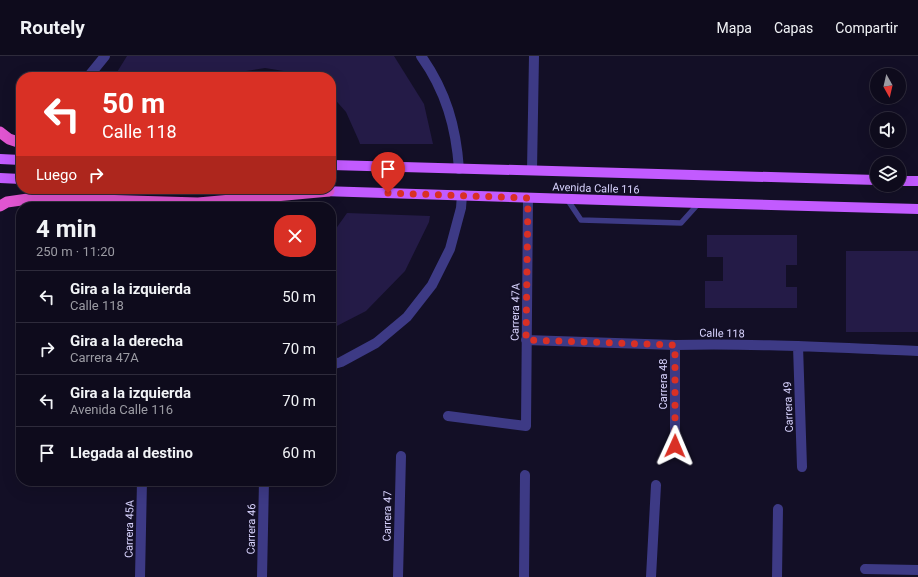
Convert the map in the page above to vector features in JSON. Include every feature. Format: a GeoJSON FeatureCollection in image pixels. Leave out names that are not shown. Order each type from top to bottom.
{"type":"FeatureCollection","features":[{"type":"Feature","properties":{"kind":"highway"},"geometry":{"type":"LineString","coordinates":[[0,132],[9,139],[16,141]]}},
{"type":"Feature","properties":{"kind":"highway"},"geometry":{"type":"LineString","coordinates":[[209,202],[296,194]]}},
{"type":"Feature","properties":{"kind":"highway"},"geometry":{"type":"LineString","coordinates":[[0,206],[7,202],[28,198],[171,202]]}},
{"type":"Feature","properties":{"kind":"main road"},"geometry":{"type":"LineString","coordinates":[[0,160],[16,160]]}},
{"type":"Feature","properties":{"kind":"main road","name":"Avenida Calle 116"},"geometry":{"type":"LineString","coordinates":[[336,165],[870,180]]}},
{"type":"Feature","properties":{"kind":"main road"},"geometry":{"type":"LineString","coordinates":[[0,178],[16,179]]}},
{"type":"Feature","properties":{"kind":"main road"},"geometry":{"type":"LineString","coordinates":[[906,180],[918,181]]}},
{"type":"Feature","properties":{"kind":"main road","name":"Avenida Calle 116"},"geometry":{"type":"LineString","coordinates":[[336,191],[918,209]]}},
{"type":"Feature","properties":{"kind":"street"},"geometry":{"type":"LineString","coordinates":[[92,72],[105,56]]}},
{"type":"Feature","properties":{"kind":"street"},"geometry":{"type":"LineString","coordinates":[[421,56],[440,87],[448,108],[455,131],[459,169]]}},
{"type":"Feature","properties":{"kind":"street"},"geometry":{"type":"LineString","coordinates":[[532,170],[534,56]]}},
{"type":"Feature","properties":{"kind":"street"},"geometry":{"type":"LineString","coordinates":[[336,364],[376,342],[407,316],[432,285],[450,249],[462,196]]}},
{"type":"Feature","properties":{"kind":"street","name":"Carrera 47A"},"geometry":{"type":"LineString","coordinates":[[448,416],[526,426],[528,198]]}},
{"type":"Feature","properties":{"kind":"street","name":"Calle 118"},"geometry":{"type":"LineString","coordinates":[[526,340],[675,345],[798,346],[918,351]]}},
{"type":"Feature","properties":{"kind":"street","name":"Carrera 48"},"geometry":{"type":"LineString","coordinates":[[675,345],[675,446]]}},
{"type":"Feature","properties":{"kind":"street","name":"Carrera 49"},"geometry":{"type":"LineString","coordinates":[[798,346],[802,467]]}},
{"type":"Feature","properties":{"kind":"street","name":"Carrera 47"},"geometry":{"type":"LineString","coordinates":[[398,577],[401,456]]}},
{"type":"Feature","properties":{"kind":"street"},"geometry":{"type":"LineString","coordinates":[[524,577],[525,475]]}},
{"type":"Feature","properties":{"kind":"street"},"geometry":{"type":"LineString","coordinates":[[651,577],[656,485]]}},
{"type":"Feature","properties":{"kind":"street","name":"Carrera 45A"},"geometry":{"type":"LineString","coordinates":[[140,577],[142,486]]}},
{"type":"Feature","properties":{"kind":"street","name":"Carrera 46"},"geometry":{"type":"LineString","coordinates":[[262,577],[264,486]]}},
{"type":"Feature","properties":{"kind":"street"},"geometry":{"type":"LineString","coordinates":[[777,577],[778,509]]}},
{"type":"Feature","properties":{"kind":"street"},"geometry":{"type":"LineString","coordinates":[[865,569],[918,570]]}},
{"type":"Feature","properties":{"kind":"lane"},"geometry":{"type":"LineString","coordinates":[[567,199],[581,220],[682,223],[699,203]]}},
{"type":"Feature","properties":{"kind":"building"},"geometry":{"type":"Polygon","coordinates":[[[127,56],[394,56],[424,104],[433,144],[360,144],[346,112],[336,101],[336,72],[290,72],[265,68],[239,72],[117,72],[127,56]]]}},
{"type":"Feature","properties":{"kind":"building"},"geometry":{"type":"Polygon","coordinates":[[[347,213],[430,216],[429,222],[405,271],[366,311],[336,326],[336,229],[347,213]]]}},
{"type":"Feature","properties":{"kind":"building"},"geometry":{"type":"Polygon","coordinates":[[[707,235],[797,235],[797,265],[786,265],[786,287],[797,287],[797,308],[705,308],[705,281],[723,281],[723,257],[707,257],[707,235]]]}},
{"type":"Feature","properties":{"kind":"building"},"geometry":{"type":"Polygon","coordinates":[[[846,251],[918,251],[918,332],[846,332],[846,251]]]}},
{"type":"Feature","properties":{"kind":"route"},"geometry":{"type":"LineString","coordinates":[[388,193],[528,198],[526,340],[675,345],[675,446]]}}]}
